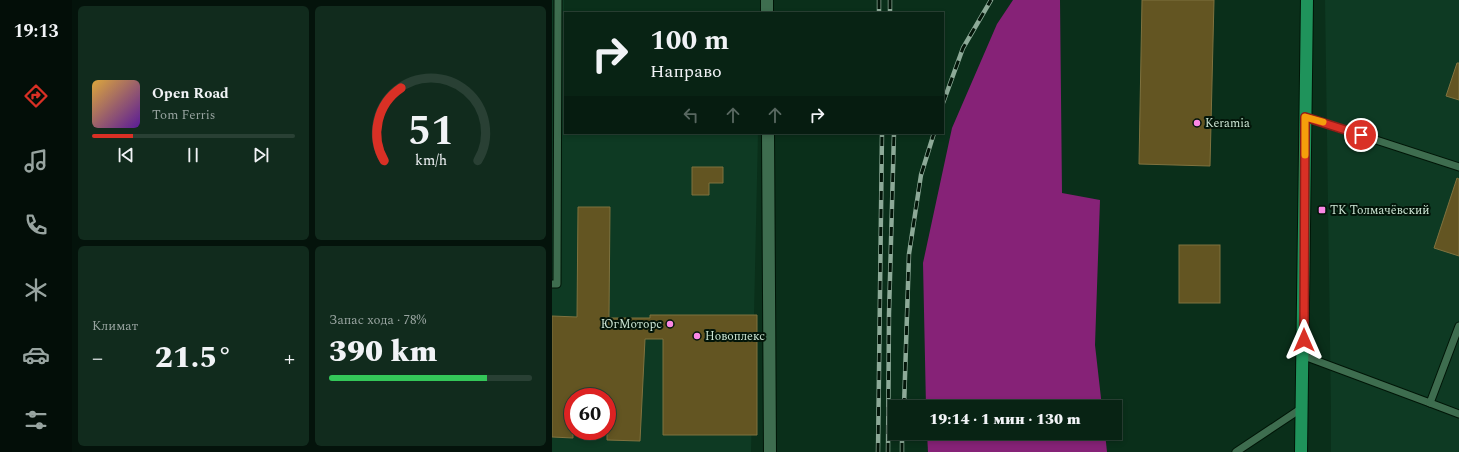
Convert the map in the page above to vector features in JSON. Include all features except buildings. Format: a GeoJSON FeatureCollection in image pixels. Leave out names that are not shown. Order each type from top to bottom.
{"type":"FeatureCollection","features":[{"type":"Feature","properties":{"kind":"main road"},"geometry":{"type":"LineString","coordinates":[[1301,452],[1304,356],[1307,0]]}},
{"type":"Feature","properties":{"kind":"street"},"geometry":{"type":"LineString","coordinates":[[767,0],[767,12]]}},
{"type":"Feature","properties":{"kind":"street"},"geometry":{"type":"LineString","coordinates":[[768,134],[770,452]]}},
{"type":"Feature","properties":{"kind":"lane"},"geometry":{"type":"LineString","coordinates":[[552,284],[557,284],[558,0]]}},
{"type":"Feature","properties":{"kind":"lane"},"geometry":{"type":"LineString","coordinates":[[1305,117],[1459,167]]}},
{"type":"Feature","properties":{"kind":"lane"},"geometry":{"type":"LineString","coordinates":[[1430,403],[1459,326]]}},
{"type":"Feature","properties":{"kind":"lane"},"geometry":{"type":"LineString","coordinates":[[1304,356],[1459,414]]}},
{"type":"Feature","properties":{"kind":"lane"},"geometry":{"type":"LineString","coordinates":[[1236,452],[1302,408]]}},
{"type":"Feature","properties":{"kind":"shaded area"},"geometry":{"type":"Polygon","coordinates":[[[552,0],[564,0],[564,134],[758,134],[751,452],[552,452],[552,0]]]}},
{"type":"Feature","properties":{"kind":"shaded area"},"geometry":{"type":"Polygon","coordinates":[[[1013,0],[1060,0],[1062,193],[1100,200],[1095,345],[1101,400],[926,400],[923,263],[952,128],[997,24],[1013,0]]]}},
{"type":"Feature","properties":{"kind":"shaded area"},"geometry":{"type":"Polygon","coordinates":[[[1325,0],[1459,0],[1459,452],[1331,452],[1325,0]]]}},
{"type":"Feature","properties":{"kind":"shaded area"},"geometry":{"type":"Polygon","coordinates":[[[927,440],[1106,440],[1107,452],[928,452],[927,440]]]}},
{"type":"Feature","properties":{"kind":"railway"},"geometry":{"type":"LineString","coordinates":[[879,0],[879,12]]}},
{"type":"Feature","properties":{"kind":"railway"},"geometry":{"type":"LineString","coordinates":[[890,0],[890,12]]}},
{"type":"Feature","properties":{"kind":"railway"},"geometry":{"type":"LineString","coordinates":[[944,100],[963,48],[991,0]]}},
{"type":"Feature","properties":{"kind":"railway"},"geometry":{"type":"LineString","coordinates":[[878,452],[882,134]]}},
{"type":"Feature","properties":{"kind":"railway"},"geometry":{"type":"LineString","coordinates":[[888,452],[889,314],[894,134]]}},
{"type":"Feature","properties":{"kind":"railway"},"geometry":{"type":"LineString","coordinates":[[904,400],[909,254],[921,175],[934,134]]}},
{"type":"Feature","properties":{"kind":"railway"},"geometry":{"type":"LineString","coordinates":[[902,440],[902,452]]}},
{"type":"Feature","properties":{"kind":"slow traffic"},"geometry":{"type":"LineString","coordinates":[[1305,155],[1305,117],[1323,122]]}},
{"type":"Feature","properties":{"kind":"place","name":"Keramia"},"geometry":{"type":"Point","coordinates":[1197,123]}},
{"type":"Feature","properties":{"kind":"place","name":"ТК Толмачёвский"},"geometry":{"type":"Point","coordinates":[1322,210]}},
{"type":"Feature","properties":{"kind":"place","name":"ЮгМоторс"},"geometry":{"type":"Point","coordinates":[670,324]}},
{"type":"Feature","properties":{"kind":"place","name":"Новоплекс"},"geometry":{"type":"Point","coordinates":[697,336]}},
{"type":"Feature","properties":{"kind":"route"},"geometry":{"type":"LineString","coordinates":[[1304,340],[1305,117],[1361,135]]}}]}
